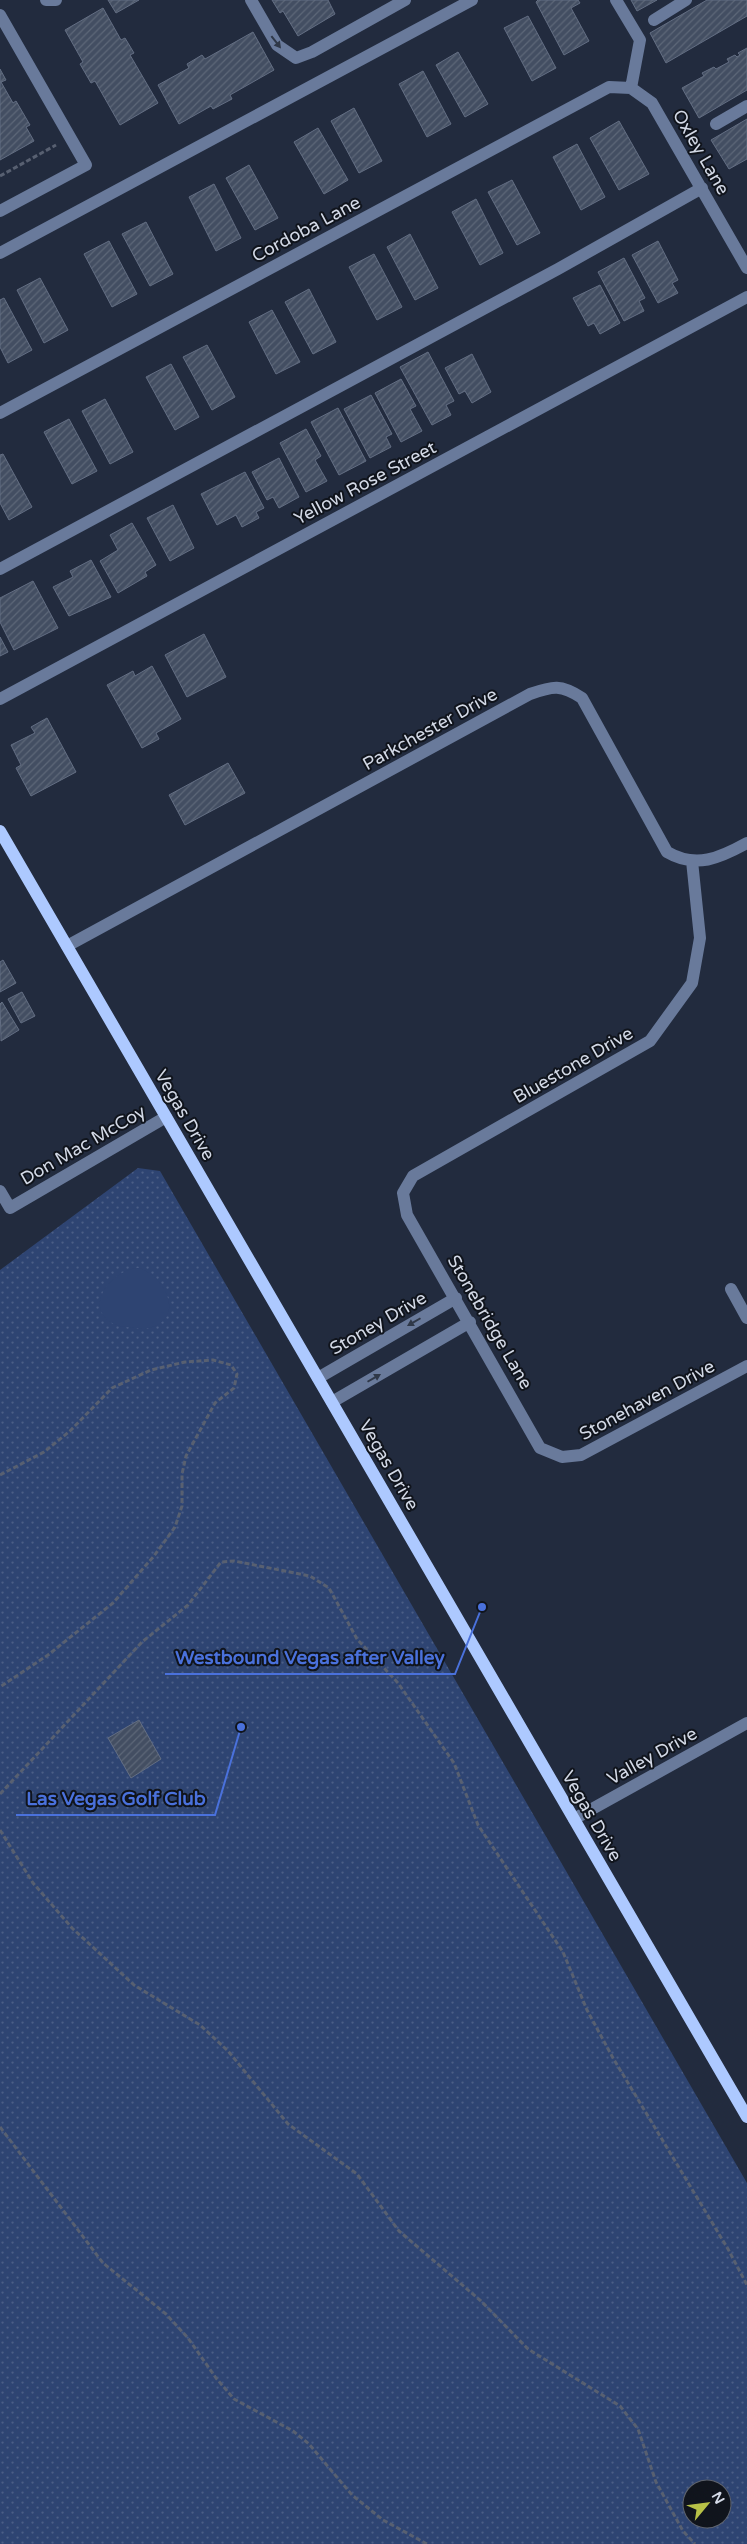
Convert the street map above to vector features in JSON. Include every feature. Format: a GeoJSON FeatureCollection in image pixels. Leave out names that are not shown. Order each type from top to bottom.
{"type":"FeatureCollection","features":[{"type":"Feature","properties":{"kind":"main road","name":"Vegas Drive"},"geometry":{"type":"LineString","coordinates":[[0,831],[747,2118]]}},
{"type":"Feature","properties":{"kind":"street"},"geometry":{"type":"LineString","coordinates":[[46,0],[56,0]]}},
{"type":"Feature","properties":{"kind":"street"},"geometry":{"type":"LineString","coordinates":[[251,0],[277,45],[296,58],[312,52],[405,0]]}},
{"type":"Feature","properties":{"kind":"street"},"geometry":{"type":"LineString","coordinates":[[0,253],[472,0]]}},
{"type":"Feature","properties":{"kind":"street"},"geometry":{"type":"LineString","coordinates":[[616,0],[640,40],[632,88]]}},
{"type":"Feature","properties":{"kind":"street"},"geometry":{"type":"LineString","coordinates":[[654,20],[686,0]]}},
{"type":"Feature","properties":{"kind":"street"},"geometry":{"type":"LineString","coordinates":[[0,15],[86,165],[0,211]]}},
{"type":"Feature","properties":{"kind":"street","name":"Cordoba Lane"},"geometry":{"type":"LineString","coordinates":[[0,413],[609,87],[632,88]]}},
{"type":"Feature","properties":{"kind":"street","name":"Oxley Lane"},"geometry":{"type":"LineString","coordinates":[[632,88],[652,104],[747,268]]}},
{"type":"Feature","properties":{"kind":"street"},"geometry":{"type":"LineString","coordinates":[[716,124],[747,106]]}},
{"type":"Feature","properties":{"kind":"street"},"geometry":{"type":"LineString","coordinates":[[0,569],[558,269],[702,188]]}},
{"type":"Feature","properties":{"kind":"street","name":"Yellow Rose Street"},"geometry":{"type":"LineString","coordinates":[[0,699],[747,297]]}},
{"type":"Feature","properties":{"kind":"street","name":"Parkchester Drive"},"geometry":{"type":"LineString","coordinates":[[67,946],[530,694],[549,688],[566,688],[582,698],[667,852],[680,859],[692,861],[722,857],[747,843]]}},
{"type":"Feature","properties":{"kind":"street","name":"Bluestone Drive"},"geometry":{"type":"LineString","coordinates":[[403,1192],[412,1176],[650,1041],[692,983],[700,938],[692,861]]}},
{"type":"Feature","properties":{"kind":"street","name":"Don Mac McCoy"},"geometry":{"type":"LineString","coordinates":[[0,1191],[5,1210],[166,1117]]}},
{"type":"Feature","properties":{"kind":"street","name":"Stonebridge Lane"},"geometry":{"type":"LineString","coordinates":[[403,1192],[407,1215],[470,1322],[540,1448],[562,1456]]}},
{"type":"Feature","properties":{"kind":"street"},"geometry":{"type":"LineString","coordinates":[[730,1288],[747,1318]]}},
{"type":"Feature","properties":{"kind":"street","name":"Stoney Drive"},"geometry":{"type":"LineString","coordinates":[[318,1378],[456,1298]]}},
{"type":"Feature","properties":{"kind":"street"},"geometry":{"type":"LineString","coordinates":[[332,1402],[470,1322]]}},
{"type":"Feature","properties":{"kind":"street","name":"Stonehaven Drive"},"geometry":{"type":"LineString","coordinates":[[562,1456],[581,1455],[747,1366]]}},
{"type":"Feature","properties":{"kind":"street","name":"Valley Drive"},"geometry":{"type":"LineString","coordinates":[[574,1819],[747,1723]]}},
{"type":"Feature","properties":{"kind":"path"},"geometry":{"type":"LineString","coordinates":[[0,176],[60,143]]}},
{"type":"Feature","properties":{"kind":"path"},"geometry":{"type":"LineString","coordinates":[[0,1475],[44,1452],[64,1436],[112,1388],[151,1370],[185,1362],[213,1360],[231,1365],[237,1374],[234,1388],[215,1403],[186,1456],[182,1474],[182,1506],[180,1513],[175,1527],[154,1556],[113,1603],[48,1655],[0,1687]]}},
{"type":"Feature","properties":{"kind":"path"},"geometry":{"type":"LineString","coordinates":[[0,1794],[142,1642],[188,1605],[221,1562],[234,1561],[310,1576],[329,1588],[357,1639],[398,1683],[454,1763],[478,1825],[563,1952],[587,2010],[613,2058],[728,2248],[747,2285]]}},
{"type":"Feature","properties":{"kind":"path"},"geometry":{"type":"LineString","coordinates":[[0,1830],[34,1883],[72,1928],[134,1985],[200,2025],[228,2051],[288,2124],[357,2174],[399,2231],[481,2300],[528,2349],[620,2406],[638,2429],[656,2482],[683,2531],[695,2544]]}},
{"type":"Feature","properties":{"kind":"path"},"geometry":{"type":"LineString","coordinates":[[0,2127],[103,2263],[166,2314],[188,2338],[216,2378],[234,2399],[293,2431],[308,2444],[352,2495],[384,2520],[427,2544]]}},
{"type":"Feature","properties":{"kind":"shaded area"},"geometry":{"type":"Polygon","coordinates":[[[138,1168],[160,1171],[747,2183],[747,2544],[0,2544],[0,1270],[138,1168]]]}},
{"type":"Feature","properties":{"kind":"shaded area"},"geometry":{"type":"Polygon","coordinates":[[[138,1268],[146,1271],[160,1283],[165,1291],[169,1308],[166,1316],[160,1323],[154,1326],[148,1328],[123,1327],[112,1323],[104,1316],[100,1307],[101,1298],[111,1281],[120,1274],[138,1268]]]}},
{"type":"Feature","properties":{"kind":"building"},"geometry":{"type":"Polygon","coordinates":[[[108,0],[139,0],[116,13],[108,0]]]}},
{"type":"Feature","properties":{"kind":"building"},"geometry":{"type":"Polygon","coordinates":[[[272,0],[328,0],[335,14],[298,36],[283,11],[280,13],[272,0]]]}},
{"type":"Feature","properties":{"kind":"building"},"geometry":{"type":"Polygon","coordinates":[[[538,0],[578,0],[580,3],[571,8],[589,41],[564,55],[536,2],[538,0]]]}},
{"type":"Feature","properties":{"kind":"building"},"geometry":{"type":"Polygon","coordinates":[[[631,0],[657,0],[637,11],[631,0]]]}},
{"type":"Feature","properties":{"kind":"building"},"geometry":{"type":"Polygon","coordinates":[[[707,0],[747,0],[747,16],[666,63],[650,33],[707,0]]]}},
{"type":"Feature","properties":{"kind":"building"},"geometry":{"type":"Polygon","coordinates":[[[103,8],[121,40],[125,38],[134,53],[130,55],[158,103],[120,125],[95,81],[91,83],[80,64],[83,62],[65,30],[103,8]]]}},
{"type":"Feature","properties":{"kind":"building"},"geometry":{"type":"Polygon","coordinates":[[[528,16],[556,68],[532,81],[504,28],[528,16]]]}},
{"type":"Feature","properties":{"kind":"building"},"geometry":{"type":"Polygon","coordinates":[[[253,32],[274,70],[230,95],[232,99],[213,109],[211,106],[179,124],[158,85],[189,68],[187,64],[202,55],[205,59],[253,32]]]}},
{"type":"Feature","properties":{"kind":"building"},"geometry":{"type":"Polygon","coordinates":[[[747,48],[747,90],[699,118],[682,88],[704,76],[702,73],[714,67],[716,69],[729,62],[727,59],[735,55],[737,57],[740,55],[738,53],[747,48]]]}},
{"type":"Feature","properties":{"kind":"building"},"geometry":{"type":"Polygon","coordinates":[[[458,52],[488,104],[465,117],[436,65],[458,52]]]}},
{"type":"Feature","properties":{"kind":"building"},"geometry":{"type":"Polygon","coordinates":[[[0,69],[6,80],[1,82],[13,103],[16,101],[30,125],[26,127],[34,141],[0,160],[0,69]]]}},
{"type":"Feature","properties":{"kind":"building"},"geometry":{"type":"Polygon","coordinates":[[[423,71],[451,124],[427,137],[399,84],[423,71]]]}},
{"type":"Feature","properties":{"kind":"building"},"geometry":{"type":"Polygon","coordinates":[[[354,108],[382,161],[359,173],[331,121],[354,108]]]}},
{"type":"Feature","properties":{"kind":"building"},"geometry":{"type":"Polygon","coordinates":[[[747,119],[747,159],[729,169],[711,140],[747,119]]]}},
{"type":"Feature","properties":{"kind":"building"},"geometry":{"type":"Polygon","coordinates":[[[619,121],[649,174],[619,190],[590,138],[619,121]]]}},
{"type":"Feature","properties":{"kind":"building"},"geometry":{"type":"Polygon","coordinates":[[[318,128],[348,180],[324,194],[294,142],[318,128]]]}},
{"type":"Feature","properties":{"kind":"building"},"geometry":{"type":"Polygon","coordinates":[[[577,144],[605,197],[581,210],[553,157],[577,144]]]}},
{"type":"Feature","properties":{"kind":"building"},"geometry":{"type":"Polygon","coordinates":[[[249,165],[278,218],[255,230],[226,178],[249,165]]]}},
{"type":"Feature","properties":{"kind":"building"},"geometry":{"type":"Polygon","coordinates":[[[512,180],[540,233],[517,245],[488,192],[512,180]]]}},
{"type":"Feature","properties":{"kind":"building"},"geometry":{"type":"Polygon","coordinates":[[[214,184],[241,238],[216,251],[189,197],[214,184]]]}},
{"type":"Feature","properties":{"kind":"building"},"geometry":{"type":"Polygon","coordinates":[[[476,199],[503,253],[480,265],[452,212],[476,199]]]}},
{"type":"Feature","properties":{"kind":"building"},"geometry":{"type":"Polygon","coordinates":[[[146,222],[173,274],[150,286],[122,234],[146,222]]]}},
{"type":"Feature","properties":{"kind":"building"},"geometry":{"type":"Polygon","coordinates":[[[410,234],[438,288],[415,300],[387,247],[410,234]]]}},
{"type":"Feature","properties":{"kind":"building"},"geometry":{"type":"Polygon","coordinates":[[[109,241],[137,294],[112,307],[84,254],[109,241]]]}},
{"type":"Feature","properties":{"kind":"building"},"geometry":{"type":"Polygon","coordinates":[[[658,241],[678,280],[672,283],[678,293],[658,303],[632,255],[658,241]]]}},
{"type":"Feature","properties":{"kind":"building"},"geometry":{"type":"Polygon","coordinates":[[[374,254],[402,307],[377,320],[349,267],[374,254]]]}},
{"type":"Feature","properties":{"kind":"building"},"geometry":{"type":"Polygon","coordinates":[[[624,258],[645,298],[639,301],[644,311],[624,321],[598,272],[624,258]]]}},
{"type":"Feature","properties":{"kind":"building"},"geometry":{"type":"Polygon","coordinates":[[[40,278],[68,330],[44,343],[17,290],[40,278]]]}},
{"type":"Feature","properties":{"kind":"building"},"geometry":{"type":"Polygon","coordinates":[[[600,285],[620,323],[600,334],[594,323],[588,326],[573,298],[600,285]]]}},
{"type":"Feature","properties":{"kind":"building"},"geometry":{"type":"Polygon","coordinates":[[[309,289],[336,342],[313,354],[285,302],[309,289]]]}},
{"type":"Feature","properties":{"kind":"building"},"geometry":{"type":"Polygon","coordinates":[[[4,298],[32,350],[8,363],[0,347],[0,300],[4,298]]]}},
{"type":"Feature","properties":{"kind":"building"},"geometry":{"type":"Polygon","coordinates":[[[272,310],[300,362],[276,374],[249,322],[272,310]]]}},
{"type":"Feature","properties":{"kind":"building"},"geometry":{"type":"Polygon","coordinates":[[[207,345],[235,397],[212,410],[183,357],[207,345]]]}},
{"type":"Feature","properties":{"kind":"building"},"geometry":{"type":"Polygon","coordinates":[[[428,352],[454,401],[446,405],[451,415],[432,425],[400,367],[428,352]]]}},
{"type":"Feature","properties":{"kind":"building"},"geometry":{"type":"Polygon","coordinates":[[[472,354],[491,392],[472,403],[465,391],[459,394],[445,368],[472,354]]]}},
{"type":"Feature","properties":{"kind":"building"},"geometry":{"type":"Polygon","coordinates":[[[171,364],[199,417],[175,430],[146,377],[171,364]]]}},
{"type":"Feature","properties":{"kind":"building"},"geometry":{"type":"Polygon","coordinates":[[[401,379],[416,406],[410,409],[422,431],[401,442],[375,393],[401,379]]]}},
{"type":"Feature","properties":{"kind":"building"},"geometry":{"type":"Polygon","coordinates":[[[371,395],[392,434],[386,437],[391,447],[370,458],[344,409],[371,395]]]}},
{"type":"Feature","properties":{"kind":"building"},"geometry":{"type":"Polygon","coordinates":[[[105,399],[133,452],[110,464],[82,411],[105,399]]]}},
{"type":"Feature","properties":{"kind":"building"},"geometry":{"type":"Polygon","coordinates":[[[338,408],[366,461],[339,475],[311,422],[338,408]]]}},
{"type":"Feature","properties":{"kind":"building"},"geometry":{"type":"Polygon","coordinates":[[[69,419],[97,471],[72,484],[44,432],[69,419]]]}},
{"type":"Feature","properties":{"kind":"building"},"geometry":{"type":"Polygon","coordinates":[[[306,429],[321,456],[315,460],[327,481],[306,492],[280,443],[306,429]]]}},
{"type":"Feature","properties":{"kind":"building"},"geometry":{"type":"Polygon","coordinates":[[[3,454],[32,507],[9,520],[0,503],[0,455],[3,454]]]}},
{"type":"Feature","properties":{"kind":"building"},"geometry":{"type":"Polygon","coordinates":[[[279,458],[299,497],[279,508],[273,497],[267,500],[252,472],[279,458]]]}},
{"type":"Feature","properties":{"kind":"building"},"geometry":{"type":"Polygon","coordinates":[[[245,472],[264,508],[256,512],[259,518],[242,527],[236,515],[217,525],[201,494],[245,472]]]}},
{"type":"Feature","properties":{"kind":"building"},"geometry":{"type":"Polygon","coordinates":[[[173,505],[194,548],[170,561],[147,518],[173,505]]]}},
{"type":"Feature","properties":{"kind":"building"},"geometry":{"type":"Polygon","coordinates":[[[132,523],[156,565],[145,572],[147,576],[118,593],[100,561],[118,550],[110,535],[132,523]]]}},
{"type":"Feature","properties":{"kind":"building"},"geometry":{"type":"Polygon","coordinates":[[[91,560],[111,597],[69,616],[53,587],[73,577],[70,571],[91,560]]]}},
{"type":"Feature","properties":{"kind":"building"},"geometry":{"type":"Polygon","coordinates":[[[33,581],[58,628],[14,650],[0,622],[0,598],[33,581]]]}},
{"type":"Feature","properties":{"kind":"building"},"geometry":{"type":"Polygon","coordinates":[[[204,634],[226,677],[187,697],[165,655],[204,634]]]}},
{"type":"Feature","properties":{"kind":"building"},"geometry":{"type":"Polygon","coordinates":[[[0,637],[8,652],[0,656],[0,637]]]}},
{"type":"Feature","properties":{"kind":"building"},"geometry":{"type":"Polygon","coordinates":[[[152,666],[181,719],[156,733],[159,739],[142,748],[107,685],[133,671],[135,676],[152,666]]]}},
{"type":"Feature","properties":{"kind":"building"},"geometry":{"type":"Polygon","coordinates":[[[47,718],[76,772],[31,796],[16,768],[21,765],[11,745],[35,733],[31,727],[47,718]]]}},
{"type":"Feature","properties":{"kind":"building"},"geometry":{"type":"Polygon","coordinates":[[[228,763],[245,793],[185,825],[169,795],[228,763]]]}},
{"type":"Feature","properties":{"kind":"building"},"geometry":{"type":"Polygon","coordinates":[[[3,960],[16,983],[0,992],[0,962],[3,960]]]}},
{"type":"Feature","properties":{"kind":"building"},"geometry":{"type":"Polygon","coordinates":[[[22,992],[35,1016],[21,1023],[8,999],[22,992]]]}},
{"type":"Feature","properties":{"kind":"building"},"geometry":{"type":"Polygon","coordinates":[[[2,1002],[19,1030],[1,1041],[0,1004],[2,1002]]]}},
{"type":"Feature","properties":{"kind":"building"},"geometry":{"type":"Polygon","coordinates":[[[139,1720],[161,1759],[131,1778],[108,1738],[139,1720]]]}},
{"type":"Feature","properties":{"kind":"place","name":"Westbound Vegas after Valley"},"geometry":{"type":"Point","coordinates":[482,1607]}},
{"type":"Feature","properties":{"kind":"place","name":"Las Vegas Golf Club"},"geometry":{"type":"Point","coordinates":[241,1727]}}]}
